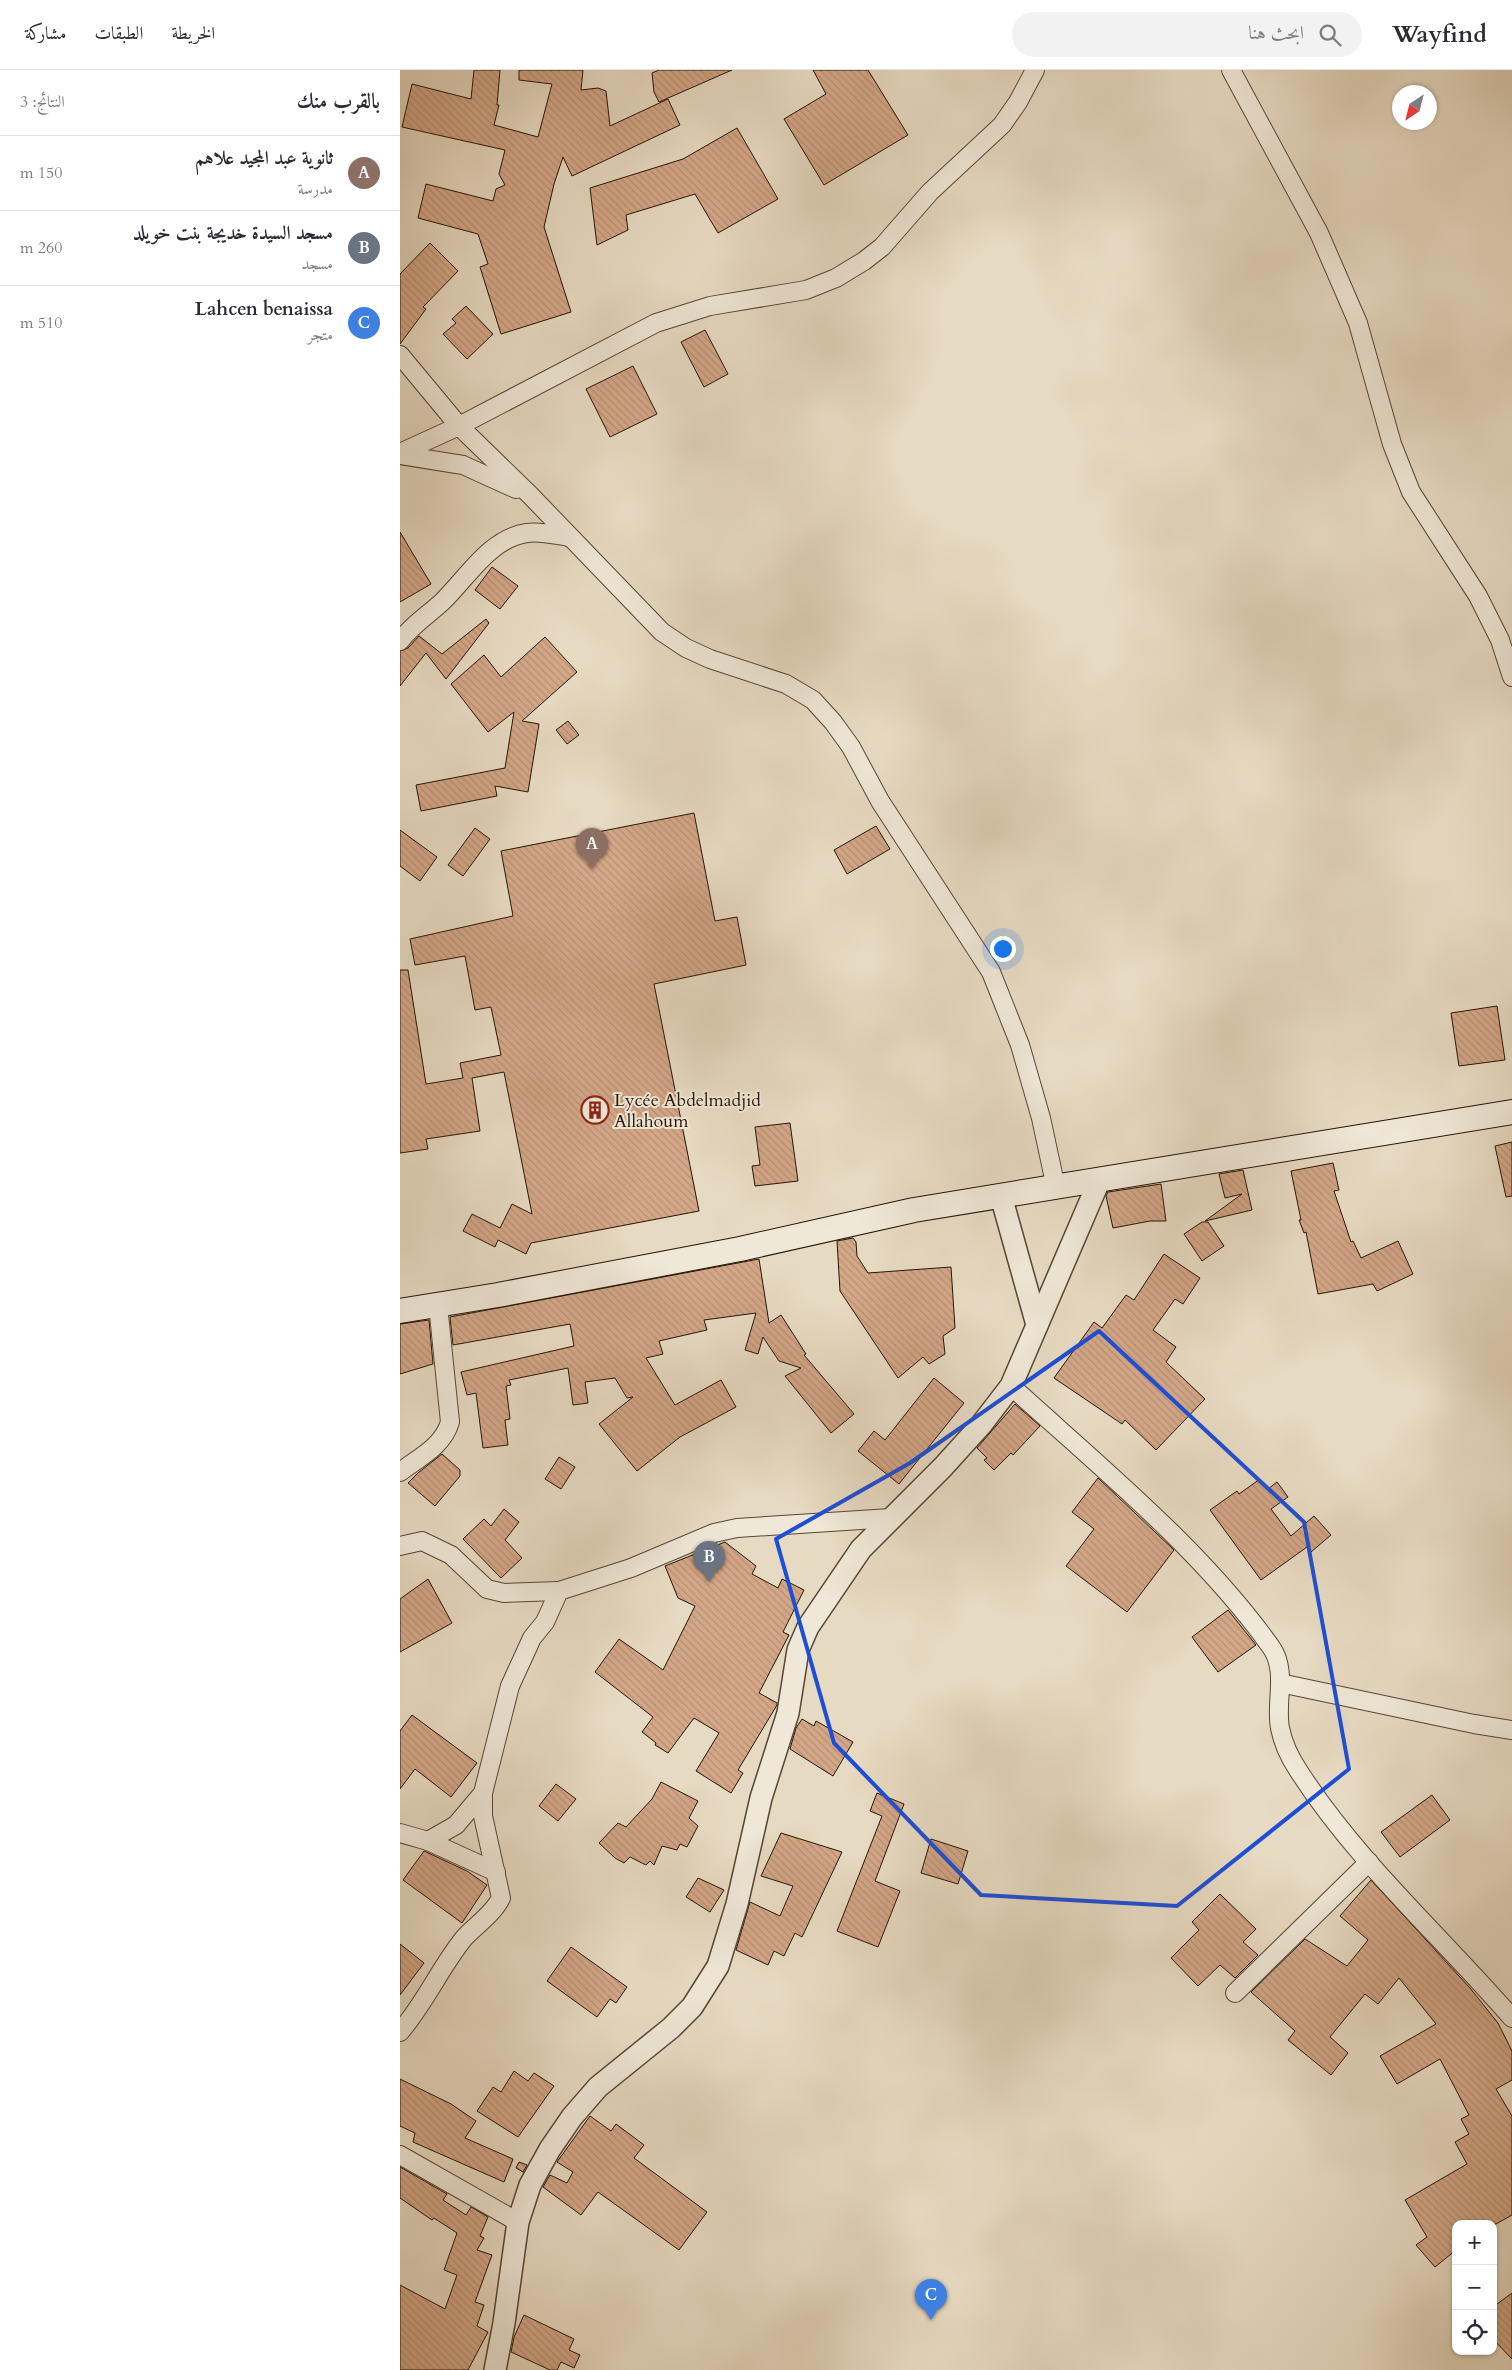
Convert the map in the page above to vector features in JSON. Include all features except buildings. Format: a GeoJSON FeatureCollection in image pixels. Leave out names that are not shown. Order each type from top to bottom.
{"type":"FeatureCollection","features":[{"type":"Feature","properties":{"kind":"main road"},"geometry":{"type":"LineString","coordinates":[[400,1311],[740,1249],[914,1210],[1512,1112]]}},
{"type":"Feature","properties":{"kind":"street"},"geometry":{"type":"LineString","coordinates":[[400,454],[459,426],[656,323],[710,306],[806,290],[836,278],[882,248],[930,192],[1002,125],[1018,102],[1035,70]]}},
{"type":"Feature","properties":{"kind":"street"},"geometry":{"type":"LineString","coordinates":[[1231,70],[1320,233],[1358,323],[1392,444],[1412,492],[1478,596],[1500,640],[1512,677]]}},
{"type":"Feature","properties":{"kind":"street"},"geometry":{"type":"LineString","coordinates":[[400,355],[459,426],[530,495],[662,632],[686,648],[786,684],[813,700],[833,722],[851,747],[880,801],[991,972],[1020,1045],[1041,1118],[1056,1188]]}},
{"type":"Feature","properties":{"kind":"street"},"geometry":{"type":"LineString","coordinates":[[400,454],[464,465],[530,495]]}},
{"type":"Feature","properties":{"kind":"street"},"geometry":{"type":"LineString","coordinates":[[400,641],[442,602],[490,551],[512,538],[526,533],[569,537]]}},
{"type":"Feature","properties":{"kind":"street"},"geometry":{"type":"LineString","coordinates":[[495,2370],[504,2323],[518,2222],[530,2184],[550,2149],[572,2117],[598,2088],[671,2028],[692,2007],[718,1966],[737,1904],[760,1798],[788,1713],[798,1650],[808,1627],[829,1593],[861,1549],[981,1425],[1012,1386],[1098,1181]]}},
{"type":"Feature","properties":{"kind":"street"},"geometry":{"type":"LineString","coordinates":[[1001,1196],[1037,1325]]}},
{"type":"Feature","properties":{"kind":"street"},"geometry":{"type":"LineString","coordinates":[[400,1472],[439,1444],[447,1433],[450,1422],[438,1305]]}},
{"type":"Feature","properties":{"kind":"street"},"geometry":{"type":"LineString","coordinates":[[1012,1386],[1135,1500],[1212,1576],[1247,1615],[1273,1650],[1279,1667],[1280,1728],[1286,1748],[1303,1777],[1348,1839],[1512,2018]]}},
{"type":"Feature","properties":{"kind":"street"},"geometry":{"type":"LineString","coordinates":[[400,1546],[422,1541],[451,1555],[487,1588],[504,1593],[559,1591],[631,1568],[714,1533],[737,1528],[891,1518]]}},
{"type":"Feature","properties":{"kind":"street"},"geometry":{"type":"LineString","coordinates":[[400,2032],[413,2017],[443,1967],[465,1938],[498,1903],[501,1893],[483,1816],[483,1793],[510,1686],[532,1638],[545,1622],[559,1591]]}},
{"type":"Feature","properties":{"kind":"street"},"geometry":{"type":"LineString","coordinates":[[1280,1683],[1474,1724],[1512,1730]]}},
{"type":"Feature","properties":{"kind":"street"},"geometry":{"type":"LineString","coordinates":[[428,1841],[456,1825],[483,1793]]}},
{"type":"Feature","properties":{"kind":"street"},"geometry":{"type":"LineString","coordinates":[[400,1833],[428,1841],[496,1872]]}},
{"type":"Feature","properties":{"kind":"street"},"geometry":{"type":"LineString","coordinates":[[1235,1993],[1369,1862]]}},
{"type":"Feature","properties":{"kind":"street"},"geometry":{"type":"LineString","coordinates":[[400,2155],[518,2222]]}},
{"type":"Feature","properties":{"kind":"highlighted area"},"geometry":{"type":"Polygon","coordinates":[[[1099,1331],[1304,1522],[1349,1769],[1177,1906],[981,1895],[834,1743],[776,1539],[910,1463],[1099,1331]]]}},
{"type":"Feature","properties":{"kind":"place","name":"ثانوية عبد المجيد علاهم"},"geometry":{"type":"Point","coordinates":[592,869]}},
{"type":"Feature","properties":{"kind":"place","name":"Lycée Abdelmadjid Allahoum"},"geometry":{"type":"Point","coordinates":[595,1110]}},
{"type":"Feature","properties":{"kind":"place","name":"مسجد السيدة خديجة بنت خويلد"},"geometry":{"type":"Point","coordinates":[709,1582]}},
{"type":"Feature","properties":{"kind":"place","name":"Lahcen benaissa"},"geometry":{"type":"Point","coordinates":[931,2320]}}]}
